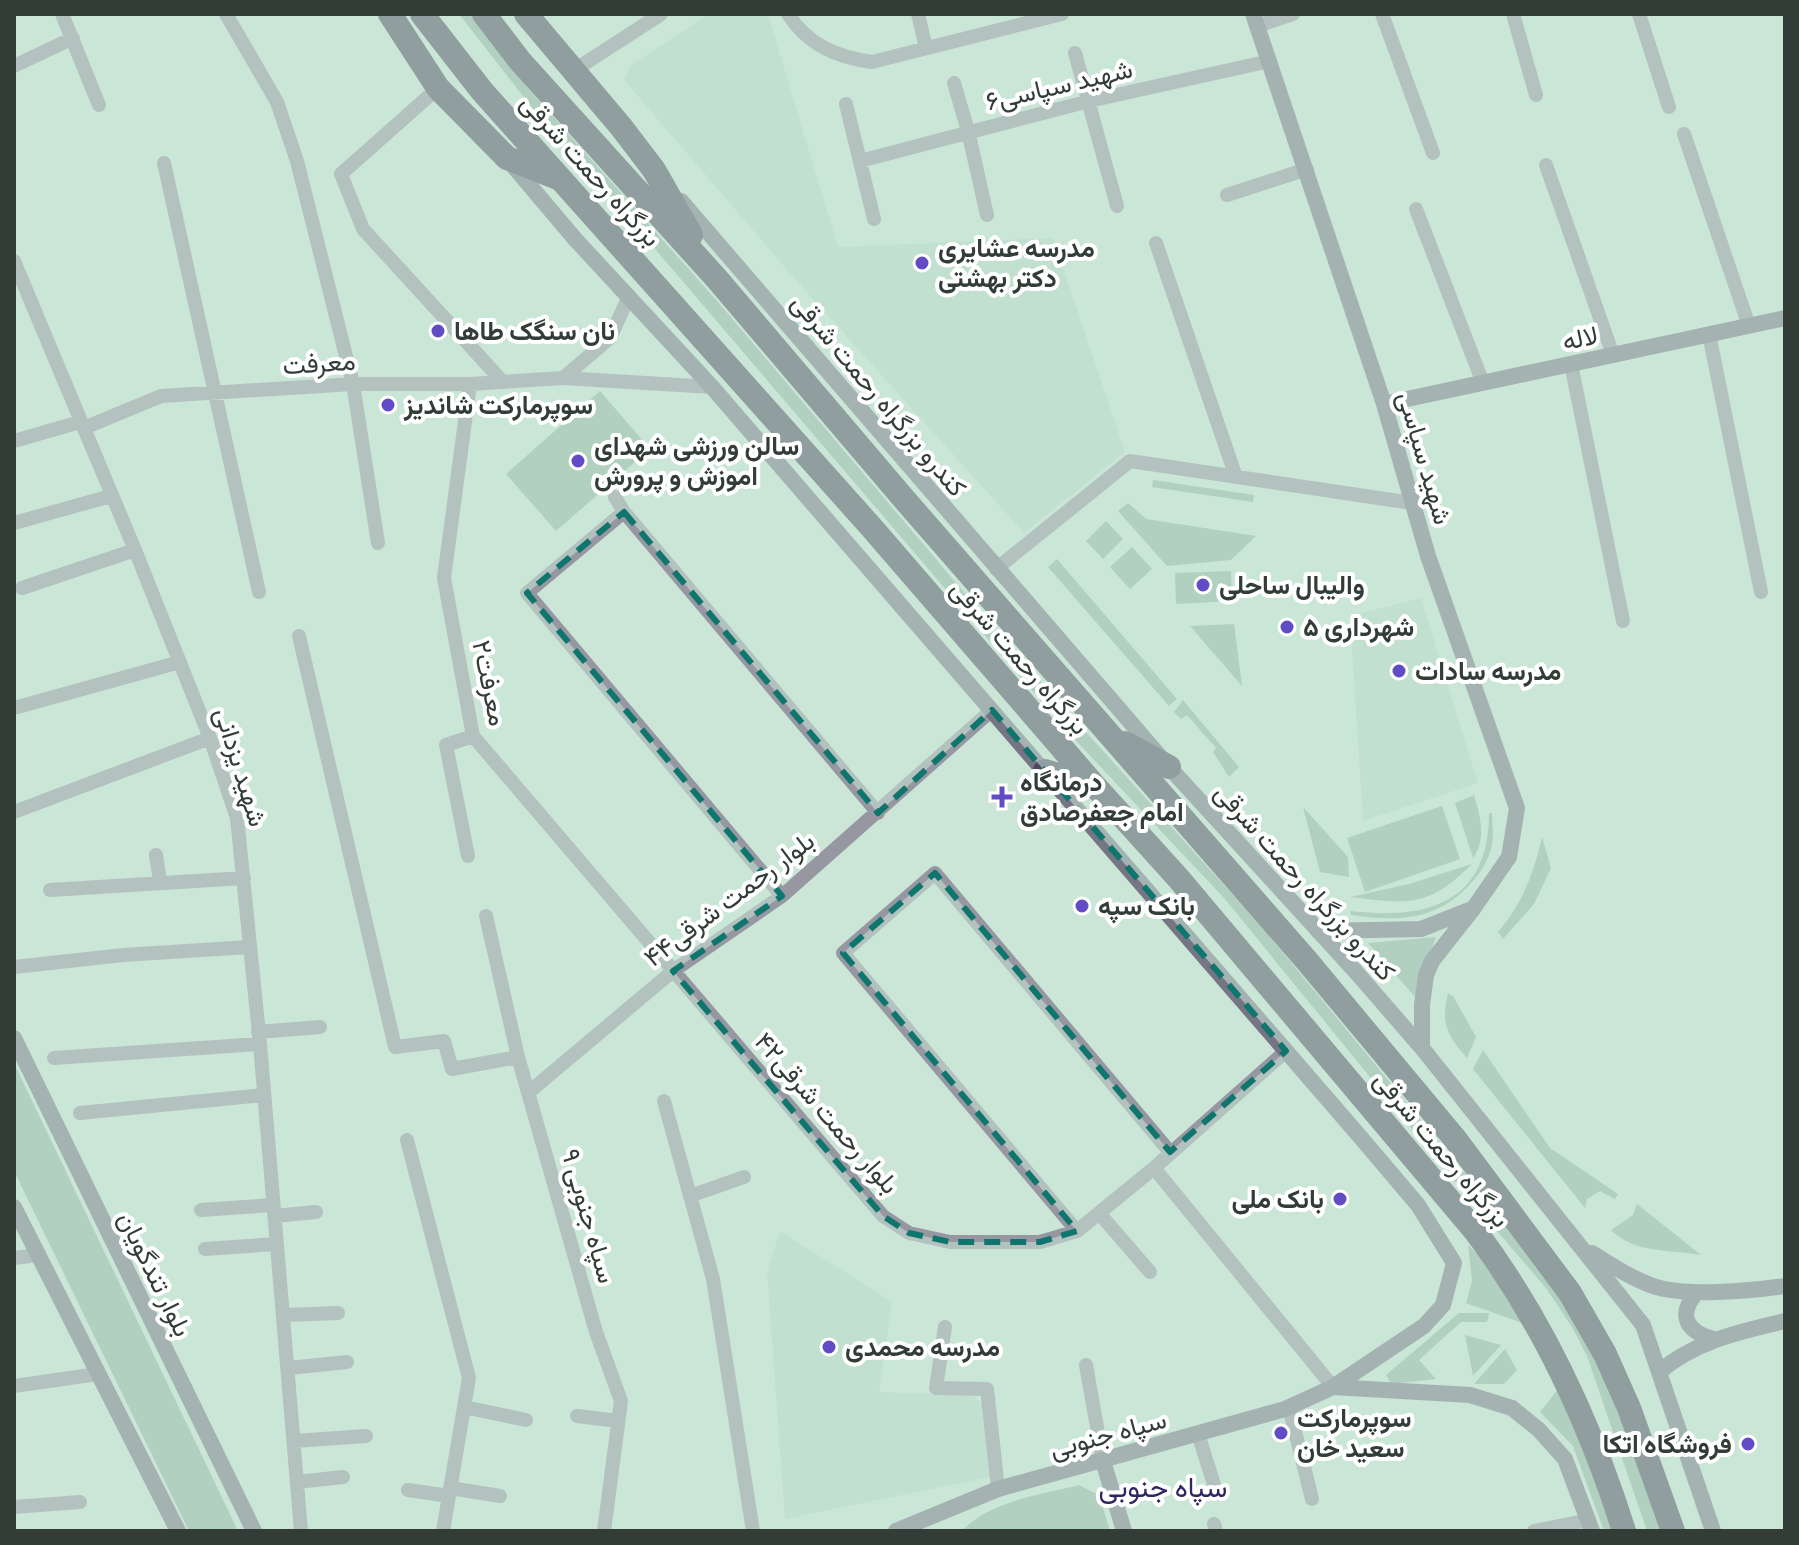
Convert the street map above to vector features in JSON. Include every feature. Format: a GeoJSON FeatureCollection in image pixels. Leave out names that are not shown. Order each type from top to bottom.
{"type":"FeatureCollection","features":[{"type":"Feature","properties":{"kind":"highway"},"geometry":{"type":"LineString","coordinates":[[390,14],[438,88],[507,158],[562,180]]}},
{"type":"Feature","properties":{"kind":"highway","name":"بزرگراه رحمت شرقی"},"geometry":{"type":"LineString","coordinates":[[422,14],[482,91],[882,539],[1189,891],[1476,1232],[1509,1275],[1567,1379],[1587,1425],[1624,1531]]}},
{"type":"Feature","properties":{"kind":"highway","name":"بزرگراه رحمت شرقی"},"geometry":{"type":"LineString","coordinates":[[484,14],[520,61],[717,279],[1307,961],[1456,1140],[1570,1293],[1605,1354],[1629,1408],[1673,1531]]}},
{"type":"Feature","properties":{"kind":"highway"},"geometry":{"type":"LineString","coordinates":[[526,14],[654,170],[717,279]]}},
{"type":"Feature","properties":{"kind":"highway"},"geometry":{"type":"LineString","coordinates":[[482,91],[507,158]]}},
{"type":"Feature","properties":{"kind":"highway"},"geometry":{"type":"LineString","coordinates":[[1110,735],[1169,767]]}},
{"type":"Feature","properties":{"kind":"highway"},"geometry":{"type":"LineString","coordinates":[[1045,771],[1094,785]]}},
{"type":"Feature","properties":{"kind":"street"},"geometry":{"type":"LineString","coordinates":[[62,14],[99,105]]}},
{"type":"Feature","properties":{"kind":"street"},"geometry":{"type":"LineString","coordinates":[[226,14],[277,102],[297,161],[353,384],[378,543]]}},
{"type":"Feature","properties":{"kind":"street"},"geometry":{"type":"LineString","coordinates":[[573,71],[661,14]]}},
{"type":"Feature","properties":{"kind":"street"},"geometry":{"type":"LineString","coordinates":[[788,14],[798,30],[813,43],[851,59],[872,62],[1029,18],[1062,14]]}},
{"type":"Feature","properties":{"kind":"street"},"geometry":{"type":"LineString","coordinates":[[918,14],[926,48]]}},
{"type":"Feature","properties":{"kind":"street"},"geometry":{"type":"LineString","coordinates":[[1255,20],[1293,14]]}},
{"type":"Feature","properties":{"kind":"street"},"geometry":{"type":"LineString","coordinates":[[1382,14],[1433,153]]}},
{"type":"Feature","properties":{"kind":"street"},"geometry":{"type":"LineString","coordinates":[[1513,14],[1536,95]]}},
{"type":"Feature","properties":{"kind":"street"},"geometry":{"type":"LineString","coordinates":[[1639,14],[1669,107]]}},
{"type":"Feature","properties":{"kind":"street","name":"شهید سپاسی"},"geometry":{"type":"LineString","coordinates":[[1255,20],[1384,404],[1412,503],[1517,808],[1509,857],[1432,961],[1426,975],[1422,1048]]}},
{"type":"Feature","properties":{"kind":"street"},"geometry":{"type":"LineString","coordinates":[[14,66],[73,38]]}},
{"type":"Feature","properties":{"kind":"street"},"geometry":{"type":"LineString","coordinates":[[1075,53],[1117,206]]}},
{"type":"Feature","properties":{"kind":"street","name":"شهید سپاسی۶"},"geometry":{"type":"LineString","coordinates":[[860,161],[1089,101],[1270,61]]}},
{"type":"Feature","properties":{"kind":"street"},"geometry":{"type":"LineString","coordinates":[[954,83],[987,215]]}},
{"type":"Feature","properties":{"kind":"street"},"geometry":{"type":"LineString","coordinates":[[438,88],[341,174],[363,229],[503,382]]}},
{"type":"Feature","properties":{"kind":"street"},"geometry":{"type":"LineString","coordinates":[[846,104],[874,219]]}},
{"type":"Feature","properties":{"kind":"street"},"geometry":{"type":"LineString","coordinates":[[1684,134],[1749,326]]}},
{"type":"Feature","properties":{"kind":"street"},"geometry":{"type":"LineString","coordinates":[[507,158],[575,239],[712,387],[1286,1051]]}},
{"type":"Feature","properties":{"kind":"street"},"geometry":{"type":"LineString","coordinates":[[164,163],[259,592]]}},
{"type":"Feature","properties":{"kind":"street"},"geometry":{"type":"LineString","coordinates":[[1546,165],[1613,355]]}},
{"type":"Feature","properties":{"kind":"street"},"geometry":{"type":"LineString","coordinates":[[1227,195],[1307,169]]}},
{"type":"Feature","properties":{"kind":"street","name":"کندرو بزرگراه رحمت شرقی"},"geometry":{"type":"LineString","coordinates":[[654,170],[1169,767],[1422,1048],[1643,1325],[1713,1531]]}},
{"type":"Feature","properties":{"kind":"street"},"geometry":{"type":"LineString","coordinates":[[1416,209],[1483,383]]}},
{"type":"Feature","properties":{"kind":"street"},"geometry":{"type":"LineString","coordinates":[[1156,243],[1236,477]]}},
{"type":"Feature","properties":{"kind":"street","name":"شهید یزدانی"},"geometry":{"type":"LineString","coordinates":[[14,261],[180,662],[237,818],[289,1368],[301,1531]]}},
{"type":"Feature","properties":{"kind":"street"},"geometry":{"type":"LineString","coordinates":[[563,378],[610,338],[629,296]]}},
{"type":"Feature","properties":{"kind":"street","name":"لاله"},"geometry":{"type":"LineString","coordinates":[[1384,404],[1785,318]]}},
{"type":"Feature","properties":{"kind":"street"},"geometry":{"type":"LineString","coordinates":[[1709,334],[1761,592]]}},
{"type":"Feature","properties":{"kind":"street"},"geometry":{"type":"LineString","coordinates":[[1571,364],[1623,621]]}},
{"type":"Feature","properties":{"kind":"street","name":"معرفت"},"geometry":{"type":"LineString","coordinates":[[14,441],[82,425],[161,396],[353,384],[470,384],[563,378],[712,387]]}},
{"type":"Feature","properties":{"kind":"street","name":"معرفت۲"},"geometry":{"type":"LineString","coordinates":[[470,384],[444,578],[473,736],[673,971]]}},
{"type":"Feature","properties":{"kind":"street"},"geometry":{"type":"LineString","coordinates":[[996,569],[1130,461],[1412,503]]}},
{"type":"Feature","properties":{"kind":"street"},"geometry":{"type":"LineString","coordinates":[[14,523],[111,496]]}},
{"type":"Feature","properties":{"kind":"street"},"geometry":{"type":"LineString","coordinates":[[615,497],[624,512],[878,813]]}},
{"type":"Feature","properties":{"kind":"street"},"geometry":{"type":"LineString","coordinates":[[624,512],[527,593],[782,896]]}},
{"type":"Feature","properties":{"kind":"street"},"geometry":{"type":"LineString","coordinates":[[22,588],[135,550]]}},
{"type":"Feature","properties":{"kind":"street"},"geometry":{"type":"LineString","coordinates":[[299,636],[395,1047],[444,1041],[452,1069],[518,1057]]}},
{"type":"Feature","properties":{"kind":"street"},"geometry":{"type":"LineString","coordinates":[[14,708],[180,662]]}},
{"type":"Feature","properties":{"kind":"street","name":"۴۴بلوار رحمت شرقی"},"geometry":{"type":"LineString","coordinates":[[529,1092],[673,971],[782,896],[992,710]]}},
{"type":"Feature","properties":{"kind":"street"},"geometry":{"type":"LineString","coordinates":[[468,856],[446,745],[473,736]]}},
{"type":"Feature","properties":{"kind":"street"},"geometry":{"type":"LineString","coordinates":[[14,812],[210,738]]}},
{"type":"Feature","properties":{"kind":"street"},"geometry":{"type":"LineString","coordinates":[[156,855],[160,881]]}},
{"type":"Feature","properties":{"kind":"street"},"geometry":{"type":"LineString","coordinates":[[1077,1231],[843,953],[935,873],[1170,1152]]}},
{"type":"Feature","properties":{"kind":"street"},"geometry":{"type":"LineString","coordinates":[[50,890],[244,878]]}},
{"type":"Feature","properties":{"kind":"street"},"geometry":{"type":"LineString","coordinates":[[1318,931],[1421,929],[1473,909]]}},
{"type":"Feature","properties":{"kind":"street","name":"۹ سپاه جنوبی"},"geometry":{"type":"LineString","coordinates":[[486,916],[518,1057],[596,1332],[621,1401],[604,1531]]}},
{"type":"Feature","properties":{"kind":"street"},"geometry":{"type":"LineString","coordinates":[[14,967],[123,955],[249,947]]}},
{"type":"Feature","properties":{"kind":"street","name":"بلوار رحمت شرقی۴۲"},"geometry":{"type":"LineString","coordinates":[[673,971],[883,1216],[909,1233],[950,1242],[1040,1242],[1077,1231],[1154,1168],[1286,1051]]}},
{"type":"Feature","properties":{"kind":"street"},"geometry":{"type":"LineString","coordinates":[[54,1058],[157,1051],[320,1027]]}},
{"type":"Feature","properties":{"kind":"street","name":"بلوار تندگویان"},"geometry":{"type":"LineString","coordinates":[[14,1038],[254,1531]]}},
{"type":"Feature","properties":{"kind":"street","name":"سپاه جنوبی"},"geometry":{"type":"LineString","coordinates":[[896,1531],[998,1489],[1289,1407],[1333,1387],[1424,1326],[1443,1305],[1454,1263],[1418,1205],[1286,1051]]}},
{"type":"Feature","properties":{"kind":"street"},"geometry":{"type":"LineString","coordinates":[[80,1113],[263,1095]]}},
{"type":"Feature","properties":{"kind":"street"},"geometry":{"type":"LineString","coordinates":[[664,1101],[713,1279],[753,1531]]}},
{"type":"Feature","properties":{"kind":"street"},"geometry":{"type":"LineString","coordinates":[[407,1140],[469,1378],[443,1531]]}},
{"type":"Feature","properties":{"kind":"street"},"geometry":{"type":"LineString","coordinates":[[1154,1168],[1333,1387]]}},
{"type":"Feature","properties":{"kind":"street"},"geometry":{"type":"LineString","coordinates":[[690,1196],[744,1177]]}},
{"type":"Feature","properties":{"kind":"street"},"geometry":{"type":"LineString","coordinates":[[14,1207],[178,1531]]}},
{"type":"Feature","properties":{"kind":"street"},"geometry":{"type":"LineString","coordinates":[[201,1210],[316,1212]]}},
{"type":"Feature","properties":{"kind":"street"},"geometry":{"type":"LineString","coordinates":[[1099,1213],[1150,1272]]}},
{"type":"Feature","properties":{"kind":"street"},"geometry":{"type":"LineString","coordinates":[[205,1249],[277,1244]]}},
{"type":"Feature","properties":{"kind":"street"},"geometry":{"type":"LineString","coordinates":[[1580,1245],[1614,1267],[1655,1287],[1697,1292],[1785,1286]]}},
{"type":"Feature","properties":{"kind":"street"},"geometry":{"type":"LineString","coordinates":[[14,1258],[38,1255]]}},
{"type":"Feature","properties":{"kind":"street"},"geometry":{"type":"LineString","coordinates":[[1697,1292],[1685,1310],[1687,1320],[1700,1335],[1713,1339]]}},
{"type":"Feature","properties":{"kind":"street"},"geometry":{"type":"LineString","coordinates":[[284,1315],[338,1313]]}},
{"type":"Feature","properties":{"kind":"street"},"geometry":{"type":"LineString","coordinates":[[1659,1372],[1677,1356],[1713,1339],[1785,1321]]}},
{"type":"Feature","properties":{"kind":"street"},"geometry":{"type":"LineString","coordinates":[[945,1327],[936,1388],[987,1389],[998,1489]]}},
{"type":"Feature","properties":{"kind":"street"},"geometry":{"type":"LineString","coordinates":[[289,1368],[347,1362]]}},
{"type":"Feature","properties":{"kind":"street"},"geometry":{"type":"LineString","coordinates":[[1086,1365],[1103,1461],[1124,1531]]}},
{"type":"Feature","properties":{"kind":"street"},"geometry":{"type":"LineString","coordinates":[[14,1386],[98,1374]]}},
{"type":"Feature","properties":{"kind":"street","name":"سپاه جنوبی"},"geometry":{"type":"LineString","coordinates":[[1333,1387],[1470,1395],[1512,1408],[1539,1430],[1565,1459],[1590,1525]]}},
{"type":"Feature","properties":{"kind":"street"},"geometry":{"type":"LineString","coordinates":[[464,1407],[526,1420]]}},
{"type":"Feature","properties":{"kind":"street"},"geometry":{"type":"LineString","coordinates":[[1289,1407],[1312,1499]]}},
{"type":"Feature","properties":{"kind":"street"},"geometry":{"type":"LineString","coordinates":[[577,1416],[618,1421]]}},
{"type":"Feature","properties":{"kind":"street"},"geometry":{"type":"LineString","coordinates":[[1198,1434],[1217,1494]]}},
{"type":"Feature","properties":{"kind":"street"},"geometry":{"type":"LineString","coordinates":[[294,1441],[366,1436]]}},
{"type":"Feature","properties":{"kind":"street"},"geometry":{"type":"LineString","coordinates":[[297,1482],[343,1477]]}},
{"type":"Feature","properties":{"kind":"street"},"geometry":{"type":"LineString","coordinates":[[408,1490],[500,1496]]}},
{"type":"Feature","properties":{"kind":"street"},"geometry":{"type":"LineString","coordinates":[[14,1507],[80,1502]]}},
{"type":"Feature","properties":{"kind":"street"},"geometry":{"type":"LineString","coordinates":[[1534,1531],[1590,1525]]}},
{"type":"Feature","properties":{"kind":"highlighted area"},"geometry":{"type":"Polygon","coordinates":[[[624,512],[878,813],[992,710],[1286,1051],[1170,1152],[935,873],[843,953],[1077,1231],[1040,1242],[950,1242],[909,1233],[883,1216],[673,971],[782,896],[527,593],[624,512]]]}},
{"type":"Feature","properties":{"kind":"shaded area"},"geometry":{"type":"Polygon","coordinates":[[[459,14],[471,14],[533,94],[718,302],[1024,663],[1267,933],[1550,1277],[1601,1365],[1661,1531],[1647,1531],[1587,1356],[1546,1288],[1224,898],[1065,729],[644,236],[558,141],[459,14]]]}},
{"type":"Feature","properties":{"kind":"shaded area","name":"مدرسه عشایری دکتر بهشتی"},"geometry":{"type":"Polygon","coordinates":[[[709,14],[768,14],[838,247],[1053,238],[1125,452],[1024,533],[796,280],[624,80],[631,65],[709,14]]]}},
{"type":"Feature","properties":{"kind":"shaded area","name":"سالن ورزشی شهدای اموزش و پرورش"},"geometry":{"type":"Polygon","coordinates":[[[600,391],[650,449],[556,531],[506,474],[600,391]]]}},
{"type":"Feature","properties":{"kind":"shaded area"},"geometry":{"type":"Polygon","coordinates":[[[1153,480],[1254,495],[1253,502],[1152,487],[1153,480]]]}},
{"type":"Feature","properties":{"kind":"shaded area"},"geometry":{"type":"Polygon","coordinates":[[[1128,503],[1146,519],[1256,536],[1231,560],[1167,566],[1118,511],[1128,503]]]}},
{"type":"Feature","properties":{"kind":"shaded area"},"geometry":{"type":"Polygon","coordinates":[[[1106,521],[1123,539],[1103,559],[1086,541],[1106,521]]]}},
{"type":"Feature","properties":{"kind":"shaded area"},"geometry":{"type":"Polygon","coordinates":[[[1132,547],[1152,569],[1130,589],[1110,567],[1132,547]]]}},
{"type":"Feature","properties":{"kind":"shaded area"},"geometry":{"type":"Polygon","coordinates":[[[1057,559],[1177,699],[1169,706],[1048,567],[1057,559]]]}},
{"type":"Feature","properties":{"kind":"shaded area","name":"والیبال ساحلی"},"geometry":{"type":"Polygon","coordinates":[[[1231,571],[1232,601],[1176,604],[1175,573],[1231,571]]]}},
{"type":"Feature","properties":{"kind":"shaded area","name":"مدرسه سادات"},"geometry":{"type":"Polygon","coordinates":[[[1421,598],[1478,783],[1363,821],[1350,616],[1421,598]]]}},
{"type":"Feature","properties":{"kind":"shaded area"},"geometry":{"type":"Polygon","coordinates":[[[1234,624],[1242,686],[1190,626],[1234,624]]]}},
{"type":"Feature","properties":{"kind":"shaded area"},"geometry":{"type":"Polygon","coordinates":[[[1183,700],[1239,767],[1229,777],[1213,752],[1216,748],[1187,715],[1181,719],[1174,712],[1183,700]]]}},
{"type":"Feature","properties":{"kind":"shaded area"},"geometry":{"type":"Polygon","coordinates":[[[1474,795],[1481,835],[1473,858],[1455,803],[1474,795]]]}},
{"type":"Feature","properties":{"kind":"shaded area"},"geometry":{"type":"Polygon","coordinates":[[[1442,806],[1460,859],[1365,892],[1347,838],[1442,806]]]}},
{"type":"Feature","properties":{"kind":"shaded area"},"geometry":{"type":"Polygon","coordinates":[[[1303,807],[1348,857],[1349,877],[1320,872],[1303,807]]]}},
{"type":"Feature","properties":{"kind":"shaded area"},"geometry":{"type":"Polygon","coordinates":[[[1489,813],[1492,813],[1493,832],[1485,864],[1472,882],[1446,905],[1417,916],[1401,918],[1351,915],[1350,911],[1405,912],[1428,908],[1449,899],[1466,886],[1478,868],[1486,843],[1489,813]]]}},
{"type":"Feature","properties":{"kind":"shaded area"},"geometry":{"type":"Polygon","coordinates":[[[1542,837],[1551,868],[1534,904],[1503,939],[1498,932],[1526,888],[1542,837]]]}},
{"type":"Feature","properties":{"kind":"shaded area"},"geometry":{"type":"Polygon","coordinates":[[[1472,864],[1443,889],[1417,900],[1350,897],[1409,884],[1472,864]]]}},
{"type":"Feature","properties":{"kind":"shaded area"},"geometry":{"type":"Polygon","coordinates":[[[1436,937],[1415,997],[1368,943],[1436,937]]]}},
{"type":"Feature","properties":{"kind":"shaded area"},"geometry":{"type":"Polygon","coordinates":[[[1448,993],[1453,996],[1476,1037],[1467,1058],[1447,1028],[1445,1013],[1448,993]]]}},
{"type":"Feature","properties":{"kind":"shaded area"},"geometry":{"type":"Polygon","coordinates":[[[1483,1050],[1550,1148],[1618,1194],[1615,1199],[1600,1191],[1587,1199],[1585,1208],[1473,1069],[1483,1050]]]}},
{"type":"Feature","properties":{"kind":"shaded area"},"geometry":{"type":"Polygon","coordinates":[[[14,1063],[238,1531],[189,1531],[14,1171],[14,1063]]]}},
{"type":"Feature","properties":{"kind":"shaded area"},"geometry":{"type":"Polygon","coordinates":[[[1637,1204],[1701,1255],[1642,1247],[1620,1238],[1611,1230],[1633,1215],[1637,1204]]]}},
{"type":"Feature","properties":{"kind":"shaded area","name":"مدرسه محمدی"},"geometry":{"type":"Polygon","coordinates":[[[780,1231],[892,1302],[879,1392],[970,1395],[982,1405],[990,1477],[785,1519],[767,1272],[780,1231]]]}},
{"type":"Feature","properties":{"kind":"shaded area"},"geometry":{"type":"Polygon","coordinates":[[[1468,1245],[1490,1266],[1525,1324],[1466,1303],[1472,1281],[1468,1245]]]}},
{"type":"Feature","properties":{"kind":"shaded area"},"geometry":{"type":"Polygon","coordinates":[[[1459,1313],[1489,1313],[1487,1322],[1461,1322],[1419,1360],[1436,1379],[1391,1384],[1386,1375],[1459,1313]]]}},
{"type":"Feature","properties":{"kind":"shaded area"},"geometry":{"type":"Polygon","coordinates":[[[1465,1335],[1501,1345],[1473,1376],[1465,1335]]]}},
{"type":"Feature","properties":{"kind":"shaded area"},"geometry":{"type":"Polygon","coordinates":[[[1505,1349],[1517,1370],[1504,1384],[1474,1384],[1505,1349]]]}},
{"type":"Feature","properties":{"kind":"shaded area"},"geometry":{"type":"Polygon","coordinates":[[[1562,1384],[1613,1531],[1604,1531],[1573,1446],[1540,1412],[1562,1384]]]}},
{"type":"Feature","properties":{"kind":"shaded area"},"geometry":{"type":"Polygon","coordinates":[[[1079,1485],[1099,1495],[1110,1531],[962,1531],[973,1521],[1001,1506],[1079,1485]]]}},
{"type":"Feature","properties":{"kind":"place","name":"مدرسه عشایری دکتر بهشتی"},"geometry":{"type":"Point","coordinates":[922,263]}},
{"type":"Feature","properties":{"kind":"place","name":"نان سنگک طاها"},"geometry":{"type":"Point","coordinates":[438,331]}},
{"type":"Feature","properties":{"kind":"place","name":"سوپرمارکت شاندیز"},"geometry":{"type":"Point","coordinates":[388,405]}},
{"type":"Feature","properties":{"kind":"place","name":"سالن ورزشی شهدای اموزش و پرورش"},"geometry":{"type":"Point","coordinates":[578,461]}},
{"type":"Feature","properties":{"kind":"place","name":"والیبال ساحلی"},"geometry":{"type":"Point","coordinates":[1203,585]}},
{"type":"Feature","properties":{"kind":"place","name":"شهرداری ۵"},"geometry":{"type":"Point","coordinates":[1287,627]}},
{"type":"Feature","properties":{"kind":"place","name":"مدرسه سادات"},"geometry":{"type":"Point","coordinates":[1399,671]}},
{"type":"Feature","properties":{"kind":"place","name":"درمانگاه امام جعفرصادق"},"geometry":{"type":"Point","coordinates":[1002,797]}},
{"type":"Feature","properties":{"kind":"place","name":"بانک سپه"},"geometry":{"type":"Point","coordinates":[1082,906]}},
{"type":"Feature","properties":{"kind":"place","name":"بانک ملی"},"geometry":{"type":"Point","coordinates":[1340,1199]}},
{"type":"Feature","properties":{"kind":"place","name":"مدرسه محمدی"},"geometry":{"type":"Point","coordinates":[829,1347]}},
{"type":"Feature","properties":{"kind":"place","name":"سوپرمارکت سعید خان"},"geometry":{"type":"Point","coordinates":[1281,1433]}},
{"type":"Feature","properties":{"kind":"place","name":"فروشگاه اتکا"},"geometry":{"type":"Point","coordinates":[1748,1444]}},
{"type":"Feature","properties":{"kind":"district","name":"سپاه جنوبی"},"geometry":{"type":"Point","coordinates":[1163,1487]}}]}
